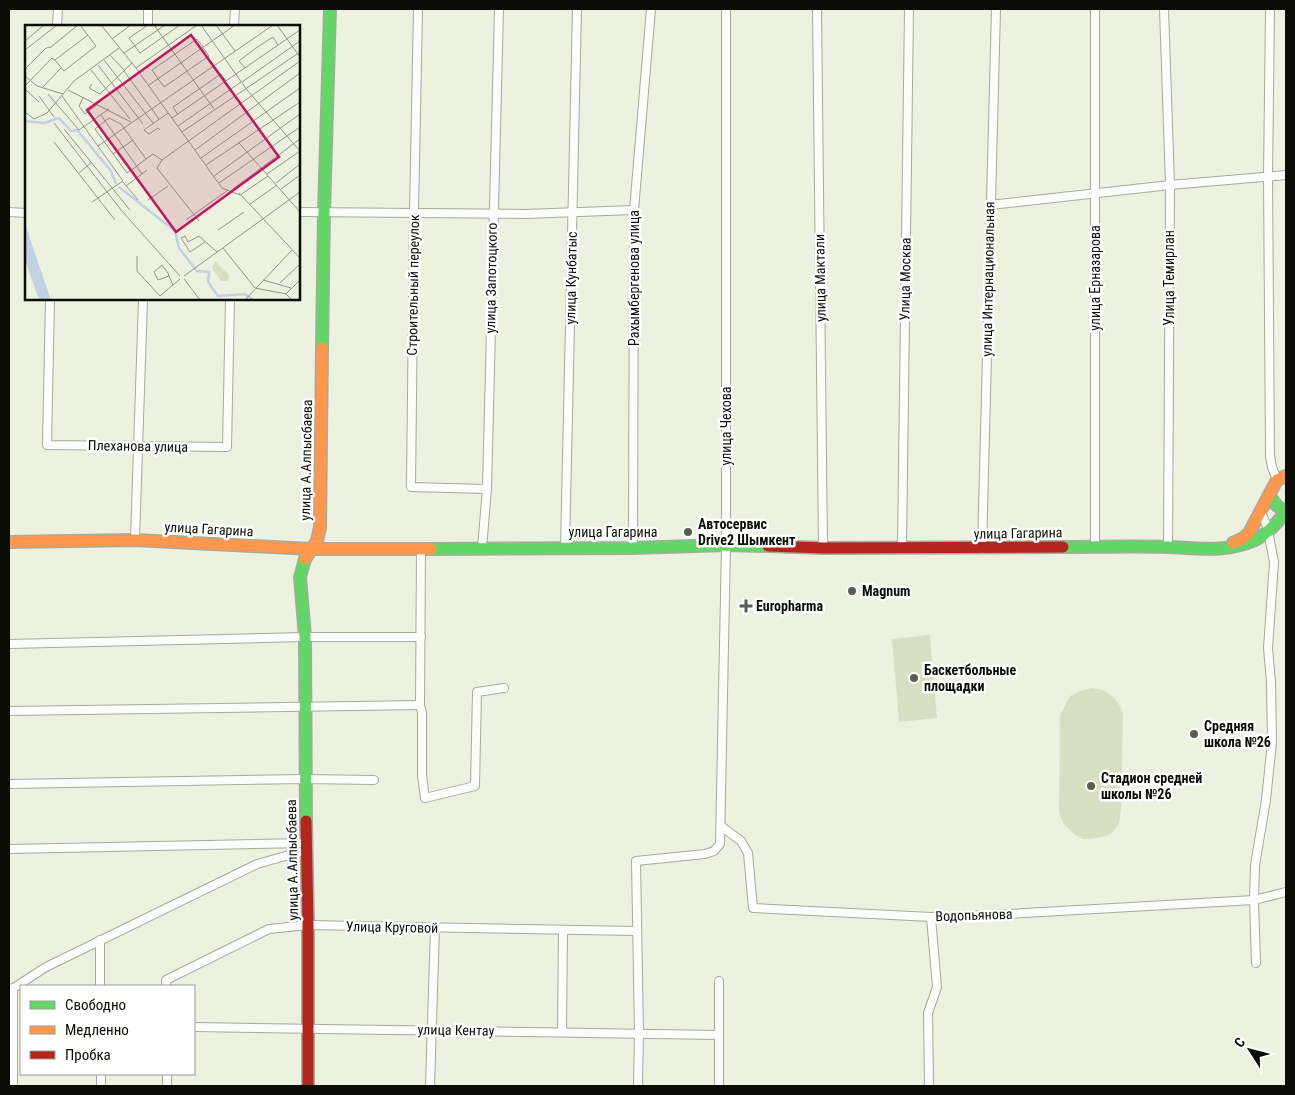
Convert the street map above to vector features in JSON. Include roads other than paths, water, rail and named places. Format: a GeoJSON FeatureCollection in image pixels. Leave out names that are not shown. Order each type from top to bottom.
{"type":"FeatureCollection","features":[{"type":"Feature","properties":{"kind":"main road","name":"улица А.Алпысбаева"},"geometry":{"type":"LineString","coordinates":[[308,1086],[305,637],[300,576],[303,561],[316,541],[320,527],[324,212],[330,9]]}},
{"type":"Feature","properties":{"kind":"main road","name":"улица Гагарина"},"geometry":{"type":"LineString","coordinates":[[1218,549],[1242,539],[1248,533],[1269,495],[1282,478]]}},
{"type":"Feature","properties":{"kind":"main road"},"geometry":{"type":"LineString","coordinates":[[1269,495],[1277,506],[1286,511]]}},
{"type":"Feature","properties":{"kind":"main road","name":"улица Гагарина"},"geometry":{"type":"LineString","coordinates":[[9,542],[136,540],[311,549],[726,546],[823,548],[1168,547],[1218,549],[1245,545],[1268,532],[1286,511]]}},
{"type":"Feature","properties":{"kind":"street"},"geometry":{"type":"LineString","coordinates":[[58,9],[58,25]]}},
{"type":"Feature","properties":{"kind":"street"},"geometry":{"type":"LineString","coordinates":[[148,9],[148,25]]}},
{"type":"Feature","properties":{"kind":"street"},"geometry":{"type":"LineString","coordinates":[[234,9],[234,25]]}},
{"type":"Feature","properties":{"kind":"street","name":"Строительный переулок"},"geometry":{"type":"LineString","coordinates":[[418,9],[411,487],[487,489]]}},
{"type":"Feature","properties":{"kind":"street","name":"улица Запотоцкого"},"geometry":{"type":"LineString","coordinates":[[482,548],[487,489],[492,213],[499,9]]}},
{"type":"Feature","properties":{"kind":"street","name":"улица Кунбатыс"},"geometry":{"type":"LineString","coordinates":[[566,548],[577,9]]}},
{"type":"Feature","properties":{"kind":"street","name":"Рахымбергенова улица"},"geometry":{"type":"LineString","coordinates":[[633,548],[634,210],[650,9]]}},
{"type":"Feature","properties":{"kind":"street","name":"улица Чехова"},"geometry":{"type":"LineString","coordinates":[[637,931],[636,861],[705,854],[714,851],[720,844],[722,826],[726,546],[726,9]]}},
{"type":"Feature","properties":{"kind":"street","name":"улица Мактали"},"geometry":{"type":"LineString","coordinates":[[817,9],[823,548]]}},
{"type":"Feature","properties":{"kind":"street","name":"Улица Москва"},"geometry":{"type":"LineString","coordinates":[[902,548],[909,9]]}},
{"type":"Feature","properties":{"kind":"street","name":"улица Интернациональная"},"geometry":{"type":"LineString","coordinates":[[982,548],[996,9]]}},
{"type":"Feature","properties":{"kind":"street","name":"улица Ерназарова"},"geometry":{"type":"LineString","coordinates":[[1095,9],[1095,547]]}},
{"type":"Feature","properties":{"kind":"street","name":"Улица Темирлан"},"geometry":{"type":"LineString","coordinates":[[1164,9],[1170,185],[1168,547]]}},
{"type":"Feature","properties":{"kind":"street"},"geometry":{"type":"LineString","coordinates":[[1270,9],[1268,176],[1270,456],[1272,467],[1282,478]]}},
{"type":"Feature","properties":{"kind":"street"},"geometry":{"type":"LineString","coordinates":[[990,205],[1170,185],[1286,175]]}},
{"type":"Feature","properties":{"kind":"street"},"geometry":{"type":"LineString","coordinates":[[300,212],[492,213],[634,210]]}},
{"type":"Feature","properties":{"kind":"street"},"geometry":{"type":"LineString","coordinates":[[9,212],[25,213]]}},
{"type":"Feature","properties":{"kind":"street","name":"Плеханова улица"},"geometry":{"type":"LineString","coordinates":[[50,300],[47,445],[138,445],[227,448],[230,300]]}},
{"type":"Feature","properties":{"kind":"street"},"geometry":{"type":"LineString","coordinates":[[136,540],[143,300]]}},
{"type":"Feature","properties":{"kind":"street"},"geometry":{"type":"LineString","coordinates":[[1256,963],[1255,865],[1266,800],[1272,742],[1271,682],[1268,648],[1274,562],[1265,520],[1260,512]]}},
{"type":"Feature","properties":{"kind":"street"},"geometry":{"type":"LineString","coordinates":[[421,548],[420,705],[422,713],[424,798],[475,786],[477,692],[504,688]]}},
{"type":"Feature","properties":{"kind":"street"},"geometry":{"type":"LineString","coordinates":[[9,644],[305,637],[421,637]]}},
{"type":"Feature","properties":{"kind":"street"},"geometry":{"type":"LineString","coordinates":[[9,711],[420,705]]}},
{"type":"Feature","properties":{"kind":"street"},"geometry":{"type":"LineString","coordinates":[[9,784],[305,779],[374,780]]}},
{"type":"Feature","properties":{"kind":"street","name":"Водопьянова"},"geometry":{"type":"LineString","coordinates":[[722,826],[741,841],[748,853],[753,908],[931,917],[1019,914],[1254,900],[1286,892]]}},
{"type":"Feature","properties":{"kind":"street"},"geometry":{"type":"LineString","coordinates":[[9,849],[307,846]]}},
{"type":"Feature","properties":{"kind":"street"},"geometry":{"type":"LineString","coordinates":[[14,1086],[11,990],[46,967],[100,940],[257,864],[307,846]]}},
{"type":"Feature","properties":{"kind":"street"},"geometry":{"type":"LineString","coordinates":[[929,1086],[928,1013],[937,987],[931,917]]}},
{"type":"Feature","properties":{"kind":"street","name":"Улица Круговой"},"geometry":{"type":"LineString","coordinates":[[166,985],[166,980],[269,929],[308,925],[637,931]]}},
{"type":"Feature","properties":{"kind":"street"},"geometry":{"type":"LineString","coordinates":[[430,1086],[435,928]]}},
{"type":"Feature","properties":{"kind":"street"},"geometry":{"type":"LineString","coordinates":[[562,1032],[563,930]]}},
{"type":"Feature","properties":{"kind":"street"},"geometry":{"type":"LineString","coordinates":[[637,931],[638,1086]]}},
{"type":"Feature","properties":{"kind":"street"},"geometry":{"type":"LineString","coordinates":[[100,940],[100,985]]}},
{"type":"Feature","properties":{"kind":"street"},"geometry":{"type":"LineString","coordinates":[[719,981],[719,1086]]}},
{"type":"Feature","properties":{"kind":"street","name":"улица Кентау"},"geometry":{"type":"LineString","coordinates":[[195,1027],[719,1035]]}},
{"type":"Feature","properties":{"kind":"place","name":"Автосервис Drive2 Шымкент"},"geometry":{"type":"Point","coordinates":[688,532]}},
{"type":"Feature","properties":{"kind":"place","name":"Magnum"},"geometry":{"type":"Point","coordinates":[852,591]}},
{"type":"Feature","properties":{"kind":"place","name":"Europharma"},"geometry":{"type":"Point","coordinates":[746,606]}},
{"type":"Feature","properties":{"kind":"place","name":"Баскетбольные площадки"},"geometry":{"type":"Point","coordinates":[914,678]}},
{"type":"Feature","properties":{"kind":"place","name":"Средняя школа №26"},"geometry":{"type":"Point","coordinates":[1194,734]}},
{"type":"Feature","properties":{"kind":"place","name":"Стадион средней школы №26"},"geometry":{"type":"Point","coordinates":[1091,786]}}]}
